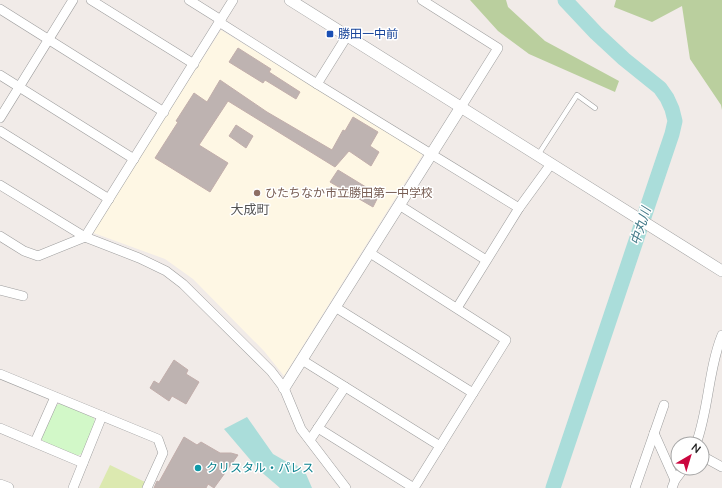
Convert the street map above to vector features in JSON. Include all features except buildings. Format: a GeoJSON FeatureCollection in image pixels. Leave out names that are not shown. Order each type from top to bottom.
{"type":"FeatureCollection","features":[{"type":"Feature","properties":{"kind":"street"},"geometry":{"type":"LineString","coordinates":[[0,118],[73,0]]}},
{"type":"Feature","properties":{"kind":"street"},"geometry":{"type":"LineString","coordinates":[[91,0],[194,64]]}},
{"type":"Feature","properties":{"kind":"street"},"geometry":{"type":"LineString","coordinates":[[189,0],[317,84],[519,208]]}},
{"type":"Feature","properties":{"kind":"street"},"geometry":{"type":"LineString","coordinates":[[0,236],[24,251],[38,256],[85,237],[233,0]]}},
{"type":"Feature","properties":{"kind":"street"},"geometry":{"type":"LineString","coordinates":[[290,0],[722,271]]}},
{"type":"Feature","properties":{"kind":"street"},"geometry":{"type":"LineString","coordinates":[[284,388],[498,48],[422,0]]}},
{"type":"Feature","properties":{"kind":"street"},"geometry":{"type":"LineString","coordinates":[[0,9],[164,112]]}},
{"type":"Feature","properties":{"kind":"street"},"geometry":{"type":"LineString","coordinates":[[317,84],[347,36]]}},
{"type":"Feature","properties":{"kind":"street"},"geometry":{"type":"LineString","coordinates":[[0,75],[134,159]]}},
{"type":"Feature","properties":{"kind":"street"},"geometry":{"type":"LineString","coordinates":[[0,131],[109,199]]}},
{"type":"Feature","properties":{"kind":"street"},"geometry":{"type":"LineString","coordinates":[[457,308],[519,208],[551,164]]}},
{"type":"Feature","properties":{"kind":"street"},"geometry":{"type":"LineString","coordinates":[[0,185],[85,237],[139,258],[166,271],[183,284],[271,370],[284,388],[301,429],[346,488]]}},
{"type":"Feature","properties":{"kind":"street"},"geometry":{"type":"LineString","coordinates":[[399,205],[486,260]]}},
{"type":"Feature","properties":{"kind":"street"},"geometry":{"type":"LineString","coordinates":[[318,428],[414,488],[506,340],[370,253]]}},
{"type":"Feature","properties":{"kind":"street"},"geometry":{"type":"LineString","coordinates":[[0,290],[23,296]]}},
{"type":"Feature","properties":{"kind":"street"},"geometry":{"type":"LineString","coordinates":[[335,307],[473,393]]}},
{"type":"Feature","properties":{"kind":"street"},"geometry":{"type":"LineString","coordinates":[[698,436],[703,420],[712,367],[722,335]]}},
{"type":"Feature","properties":{"kind":"street"},"geometry":{"type":"LineString","coordinates":[[302,360],[440,446]]}},
{"type":"Feature","properties":{"kind":"street"},"geometry":{"type":"LineString","coordinates":[[0,374],[158,439],[163,453],[148,488]]}},
{"type":"Feature","properties":{"kind":"street"},"geometry":{"type":"LineString","coordinates":[[310,440],[345,387]]}},
{"type":"Feature","properties":{"kind":"street"},"geometry":{"type":"LineString","coordinates":[[35,442],[55,397]]}},
{"type":"Feature","properties":{"kind":"street"},"geometry":{"type":"LineString","coordinates":[[636,488],[664,405]]}},
{"type":"Feature","properties":{"kind":"street"},"geometry":{"type":"LineString","coordinates":[[73,488],[102,416]]}},
{"type":"Feature","properties":{"kind":"street"},"geometry":{"type":"LineString","coordinates":[[0,428],[83,463]]}},
{"type":"Feature","properties":{"kind":"street"},"geometry":{"type":"LineString","coordinates":[[654,434],[674,484]]}},
{"type":"Feature","properties":{"kind":"street"},"geometry":{"type":"LineString","coordinates":[[710,460],[722,467]]}},
{"type":"Feature","properties":{"kind":"street"},"geometry":{"type":"LineString","coordinates":[[0,485],[8,488]]}},
{"type":"Feature","properties":{"kind":"lane"},"geometry":{"type":"LineString","coordinates":[[538,155],[577,95],[596,108]]}},
{"type":"Feature","properties":{"kind":"shaded area","name":"ひたちなか市立勝田第一中学校"},"geometry":{"type":"Polygon","coordinates":[[[221,30],[423,154],[284,376],[264,351],[193,279],[165,259],[91,232],[221,30]]]}},
{"type":"Feature","properties":{"kind":"green space"},"geometry":{"type":"Polygon","coordinates":[[[470,0],[506,0],[508,7],[545,41],[619,81],[615,92],[529,54],[498,31],[470,0]]]}},
{"type":"Feature","properties":{"kind":"green space"},"geometry":{"type":"Polygon","coordinates":[[[616,0],[722,0],[722,110],[721,105],[690,59],[682,6],[652,22],[614,7],[616,0]]]}},
{"type":"Feature","properties":{"kind":"green space"},"geometry":{"type":"Polygon","coordinates":[[[61,403],[94,418],[95,423],[83,453],[77,456],[44,442],[41,438],[55,406],[61,403]]]}},
{"type":"Feature","properties":{"kind":"green space"},"geometry":{"type":"Polygon","coordinates":[[[110,465],[145,482],[142,488],[99,488],[110,465]]]}},
{"type":"Feature","properties":{"kind":"water"},"geometry":{"type":"Polygon","coordinates":[[[247,417],[273,454],[296,465],[306,474],[312,488],[280,488],[259,470],[224,429],[247,417]]]}},
{"type":"Feature","properties":{"kind":"waterway","name":"中丸川"},"geometry":{"type":"LineString","coordinates":[[553,488],[672,134],[675,121],[672,109],[660,88],[624,59],[596,33],[565,0]]}},
{"type":"Feature","properties":{"kind":"place","name":"勝田一中前"},"geometry":{"type":"Point","coordinates":[330,34]}},
{"type":"Feature","properties":{"kind":"place","name":"ひたちなか市立勝田第一中学校"},"geometry":{"type":"Point","coordinates":[257,193]}},
{"type":"Feature","properties":{"kind":"place","name":"クリスタル・パレス"},"geometry":{"type":"Point","coordinates":[198,468]}},
{"type":"Feature","properties":{"kind":"district","name":"大成町"},"geometry":{"type":"Point","coordinates":[250,209]}}]}
